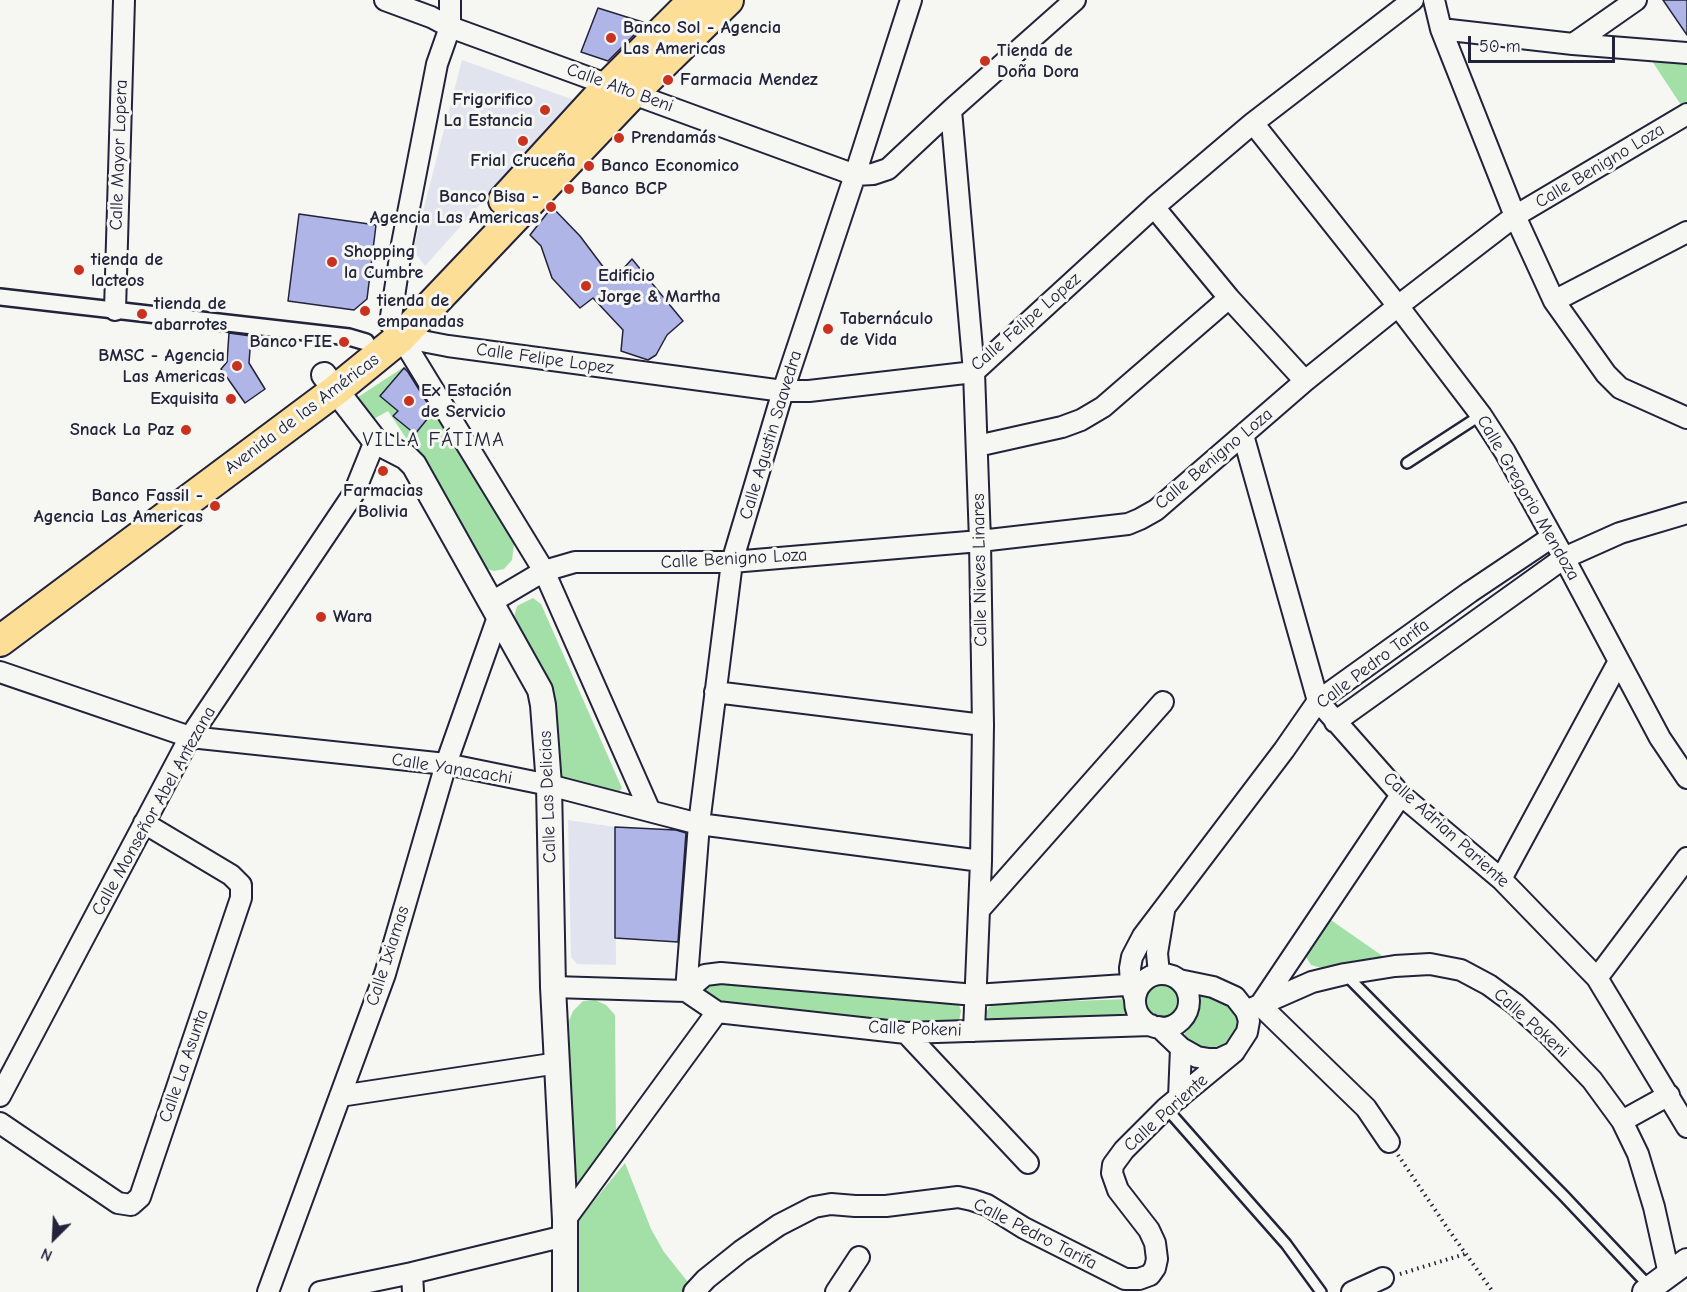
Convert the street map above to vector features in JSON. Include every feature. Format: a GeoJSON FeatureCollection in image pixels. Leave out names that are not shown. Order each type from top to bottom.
{"type":"FeatureCollection","features":[{"type":"Feature","properties":{"kind":"main road","name":"Avenida de las Américas"},"geometry":{"type":"LineString","coordinates":[[1,670],[0,641],[396,330],[621,89],[694,0]]}},
{"type":"Feature","properties":{"kind":"main road","name":"Avenida de las Américas"},"geometry":{"type":"LineString","coordinates":[[621,89],[728,0]]}},
{"type":"Feature","properties":{"kind":"main road","name":"Avenida de las Américas"},"geometry":{"type":"LineString","coordinates":[[0,616],[330,382],[366,342],[396,330]]}},
{"type":"Feature","properties":{"kind":"street","name":"Calle Mayor Lopera"},"geometry":{"type":"LineString","coordinates":[[115,310],[124,0]]}},
{"type":"Feature","properties":{"kind":"street","name":"Calle Alto Beni"},"geometry":{"type":"LineString","coordinates":[[385,0],[431,8],[450,27],[855,174]]}},
{"type":"Feature","properties":{"kind":"street"},"geometry":{"type":"LineString","coordinates":[[450,0],[450,27],[437,64],[402,244],[396,330],[544,571],[650,811]]}},
{"type":"Feature","properties":{"kind":"street","name":"Calle Agustin Saavedra"},"geometry":{"type":"LineString","coordinates":[[686,991],[699,824],[732,562],[783,391],[911,0]]}},
{"type":"Feature","properties":{"kind":"street"},"geometry":{"type":"LineString","coordinates":[[855,174],[873,174],[888,169],[1075,0]]}},
{"type":"Feature","properties":{"kind":"street","name":"Calle Felipe Lopez"},"geometry":{"type":"LineString","coordinates":[[396,330],[459,347],[783,391],[809,391],[974,372],[1154,207],[1253,123],[1413,0]]}},
{"type":"Feature","properties":{"kind":"street"},"geometry":{"type":"LineString","coordinates":[[1434,0],[1442,29],[1515,216],[1554,301],[1606,374],[1620,388],[1687,418]]}},
{"type":"Feature","properties":{"kind":"street"},"geometry":{"type":"LineString","coordinates":[[1573,44],[1636,0]]}},
{"type":"Feature","properties":{"kind":"street"},"geometry":{"type":"LineString","coordinates":[[431,8],[437,64]]}},
{"type":"Feature","properties":{"kind":"street"},"geometry":{"type":"LineString","coordinates":[[1442,29],[1573,44],[1687,53]]}},
{"type":"Feature","properties":{"kind":"street","name":"Calle Nieves Linares"},"geometry":{"type":"LineString","coordinates":[[951,110],[974,372],[981,541],[983,724],[981,861],[974,1031]]}},
{"type":"Feature","properties":{"kind":"street","name":"Calle Benigno Loza"},"geometry":{"type":"LineString","coordinates":[[544,571],[575,562],[732,562],[981,541],[1128,524],[1156,510],[1305,381],[1515,216],[1687,114]]}},
{"type":"Feature","properties":{"kind":"street","name":"Calle Gregorio Mendoza"},"geometry":{"type":"LineString","coordinates":[[1253,123],[1481,415],[1505,452],[1564,558],[1660,738],[1687,778]]}},
{"type":"Feature","properties":{"kind":"street"},"geometry":{"type":"LineString","coordinates":[[1154,207],[1229,298],[1305,381]]}},
{"type":"Feature","properties":{"kind":"street"},"geometry":{"type":"LineString","coordinates":[[1554,301],[1686,235]]}},
{"type":"Feature","properties":{"kind":"street"},"geometry":{"type":"LineString","coordinates":[[0,297],[349,337],[366,342]]}},
{"type":"Feature","properties":{"kind":"street"},"geometry":{"type":"LineString","coordinates":[[977,446],[1062,427],[1103,408],[1229,298]]}},
{"type":"Feature","properties":{"kind":"street","name":"Calle Las Delicias"},"geometry":{"type":"LineString","coordinates":[[330,382],[375,441],[406,457],[414,465],[540,690],[549,785],[554,987],[565,1228],[565,1292]]}},
{"type":"Feature","properties":{"kind":"street","name":"Calle Adrian Pariente"},"geometry":{"type":"LineString","coordinates":[[1243,435],[1318,701],[1401,795],[1502,879],[1597,978],[1687,1127]]}},
{"type":"Feature","properties":{"kind":"street","name":"Calle Monseñor Abel Antezana"},"geometry":{"type":"LineString","coordinates":[[0,1096],[190,737],[354,493],[375,441]]}},
{"type":"Feature","properties":{"kind":"street"},"geometry":{"type":"LineString","coordinates":[[1335,722],[1564,558],[1620,533],[1687,513]]}},
{"type":"Feature","properties":{"kind":"street","name":"Calle Pedro Tarifa"},"geometry":{"type":"LineString","coordinates":[[1135,990],[1132,957],[1143,936],[1164,911],[1318,701],[1470,591],[1552,537]]}},
{"type":"Feature","properties":{"kind":"street"},"geometry":{"type":"LineString","coordinates":[[494,610],[544,571]]}},
{"type":"Feature","properties":{"kind":"street","name":"Calle Ixiamas"},"geometry":{"type":"LineString","coordinates":[[268,1292],[385,974],[446,764],[494,610]]}},
{"type":"Feature","properties":{"kind":"street"},"geometry":{"type":"LineString","coordinates":[[1502,879],[1619,661]]}},
{"type":"Feature","properties":{"kind":"street","name":"Calle Yanacachi"},"geometry":{"type":"LineString","coordinates":[[1,670],[190,737],[446,764],[549,785],[699,824],[981,861]]}},
{"type":"Feature","properties":{"kind":"street"},"geometry":{"type":"LineString","coordinates":[[715,692],[983,724]]}},
{"type":"Feature","properties":{"kind":"street"},"geometry":{"type":"LineString","coordinates":[[979,910],[1162,702]]}},
{"type":"Feature","properties":{"kind":"street"},"geometry":{"type":"LineString","coordinates":[[1389,1142],[1366,1108],[1253,1008],[1227,992],[1179,980],[1166,974],[1146,979],[1135,990],[1139,1015],[1181,1048],[1197,1057],[1209,1059],[1219,1059],[1234,1052],[1247,1032],[1253,1008],[1401,795]]}},
{"type":"Feature","properties":{"kind":"street","name":"Calle La Asunta"},"geometry":{"type":"LineString","coordinates":[[0,1123],[118,1203],[131,1205],[140,1197],[241,898],[241,885],[231,875],[144,823]]}},
{"type":"Feature","properties":{"kind":"street"},"geometry":{"type":"LineString","coordinates":[[1597,978],[1687,858]]}},
{"type":"Feature","properties":{"kind":"street","name":"Calle Pedro Tarifa"},"geometry":{"type":"LineString","coordinates":[[1159,974],[1157,953],[1164,911]]}},
{"type":"Feature","properties":{"kind":"street","name":"Calle Pokeni"},"geometry":{"type":"LineString","coordinates":[[1253,1008],[1312,982],[1395,966],[1430,964],[1461,970],[1506,998],[1547,1033],[1592,1080],[1622,1121],[1638,1154],[1654,1207],[1661,1281]]}},
{"type":"Feature","properties":{"kind":"street","name":"Calle Pokeni"},"geometry":{"type":"LineString","coordinates":[[1135,990],[975,995],[721,973],[705,975],[686,991],[717,1012],[906,1033],[1155,1026]]}},
{"type":"Feature","properties":{"kind":"street"},"geometry":{"type":"LineString","coordinates":[[1155,1026],[1173,1026],[1186,1013],[1189,995],[1179,980]]}},
{"type":"Feature","properties":{"kind":"street"},"geometry":{"type":"LineString","coordinates":[[554,987],[686,991]]}},
{"type":"Feature","properties":{"kind":"street"},"geometry":{"type":"LineString","coordinates":[[320,1292],[412,1282],[565,1228],[717,1012]]}},
{"type":"Feature","properties":{"kind":"street"},"geometry":{"type":"LineString","coordinates":[[906,1033],[1028,1163]]}},
{"type":"Feature","properties":{"kind":"street"},"geometry":{"type":"LineString","coordinates":[[1173,1103],[1181,1048]]}},
{"type":"Feature","properties":{"kind":"street","name":"Calle Pariente"},"geometry":{"type":"LineString","coordinates":[[1150,1275],[1157,1259],[1155,1243],[1149,1230],[1118,1190],[1112,1173],[1113,1165],[1124,1150],[1173,1103],[1234,1052]]}},
{"type":"Feature","properties":{"kind":"street"},"geometry":{"type":"LineString","coordinates":[[340,1096],[558,1063]]}},
{"type":"Feature","properties":{"kind":"street"},"geometry":{"type":"LineString","coordinates":[[1622,1121],[1669,1095]]}},
{"type":"Feature","properties":{"kind":"street","name":"Calle Pedro Tarifa"},"geometry":{"type":"LineString","coordinates":[[694,1292],[706,1279],[741,1251],[778,1225],[814,1207],[831,1204],[886,1206],[958,1197],[987,1205],[1024,1228],[1125,1280],[1150,1275]]}},
{"type":"Feature","properties":{"kind":"street"},"geometry":{"type":"LineString","coordinates":[[836,1292],[859,1257]]}},
{"type":"Feature","properties":{"kind":"street"},"geometry":{"type":"LineString","coordinates":[[1352,1292],[1383,1278]]}},
{"type":"Feature","properties":{"kind":"lane"},"geometry":{"type":"LineString","coordinates":[[1407,463],[1481,415]]}},
{"type":"Feature","properties":{"kind":"lane"},"geometry":{"type":"LineString","coordinates":[[1345,974],[1564,1196],[1661,1281]]}},
{"type":"Feature","properties":{"kind":"lane"},"geometry":{"type":"LineString","coordinates":[[1173,1103],[1286,1244],[1321,1292]]}},
{"type":"Feature","properties":{"kind":"path"},"geometry":{"type":"LineString","coordinates":[[1389,1142],[1493,1292]]}},
{"type":"Feature","properties":{"kind":"path"},"geometry":{"type":"LineString","coordinates":[[1383,1278],[1465,1254]]}},
{"type":"Feature","properties":{"kind":"shaded area"},"geometry":{"type":"Polygon","coordinates":[[[462,60],[574,100],[425,266],[413,250],[462,60]]]}},
{"type":"Feature","properties":{"kind":"shaded area"},"geometry":{"type":"Polygon","coordinates":[[[568,820],[615,827],[616,965],[577,964],[571,957],[568,820]]]}},
{"type":"Feature","properties":{"kind":"green space"},"geometry":{"type":"Polygon","coordinates":[[[1650,58],[1687,62],[1687,103],[1681,105],[1650,58]]]}},
{"type":"Feature","properties":{"kind":"green space"},"geometry":{"type":"Polygon","coordinates":[[[410,363],[514,544],[512,560],[504,569],[494,571],[484,568],[424,465],[388,411],[370,421],[355,399],[410,363]]]}},
{"type":"Feature","properties":{"kind":"green space"},"geometry":{"type":"Polygon","coordinates":[[[533,598],[541,604],[622,788],[616,795],[563,783],[558,774],[555,704],[552,689],[514,617],[517,606],[533,598]]]}},
{"type":"Feature","properties":{"kind":"green space"},"geometry":{"type":"Polygon","coordinates":[[[1328,918],[1384,957],[1325,969],[1311,965],[1306,957],[1306,948],[1328,918]]]}},
{"type":"Feature","properties":{"kind":"green space"},"geometry":{"type":"Polygon","coordinates":[[[709,982],[959,1005],[961,1011],[959,1022],[903,1025],[707,1002],[702,994],[702,987],[709,982]]]}},
{"type":"Feature","properties":{"kind":"green space"},"geometry":{"type":"Polygon","coordinates":[[[1160,984],[1172,989],[1177,1001],[1172,1013],[1160,1018],[1148,1013],[1143,1001],[1148,989],[1160,984]]]}},
{"type":"Feature","properties":{"kind":"green space"},"geometry":{"type":"Polygon","coordinates":[[[1208,995],[1219,998],[1229,1006],[1238,1022],[1238,1032],[1234,1040],[1213,1053],[1190,1045],[1183,1030],[1192,1022],[1196,1010],[1196,997],[1208,995]]]}},
{"type":"Feature","properties":{"kind":"green space"},"geometry":{"type":"Polygon","coordinates":[[[1127,999],[1129,1021],[993,1021],[987,1019],[986,1013],[989,1007],[997,1004],[1127,999]]]}},
{"type":"Feature","properties":{"kind":"green space"},"geometry":{"type":"Polygon","coordinates":[[[595,1000],[606,1005],[615,1015],[616,1136],[579,1185],[574,1180],[569,1021],[573,1011],[583,1001],[595,1000]]]}},
{"type":"Feature","properties":{"kind":"green space"},"geometry":{"type":"Polygon","coordinates":[[[625,1163],[651,1229],[664,1252],[691,1286],[687,1292],[576,1292],[575,1224],[625,1163]]]}},
{"type":"Feature","properties":{"kind":"building"},"geometry":{"type":"Polygon","coordinates":[[[1663,0],[1687,0],[1687,35],[1663,0]]]}},
{"type":"Feature","properties":{"kind":"building","name":"Banco Sol - Agencia Las Americas"},"geometry":{"type":"Polygon","coordinates":[[[598,8],[646,23],[608,61],[581,52],[598,8]]]}},
{"type":"Feature","properties":{"kind":"building","name":"Edificio Jorge & Martha"},"geometry":{"type":"Polygon","coordinates":[[[552,207],[580,236],[613,280],[632,259],[683,321],[667,335],[656,355],[648,360],[621,351],[623,330],[593,298],[580,308],[552,278],[541,246],[530,235],[552,207]]]}},
{"type":"Feature","properties":{"kind":"building","name":"Shopping la Cumbre"},"geometry":{"type":"Polygon","coordinates":[[[299,214],[376,225],[367,299],[354,310],[288,301],[299,214]]]}},
{"type":"Feature","properties":{"kind":"building","name":"BMSC - Agencia Las Americas"},"geometry":{"type":"Polygon","coordinates":[[[229,333],[251,336],[249,363],[265,389],[245,403],[221,369],[227,362],[229,333]]]}},
{"type":"Feature","properties":{"kind":"building","name":"Ex Estación de Servicio"},"geometry":{"type":"Polygon","coordinates":[[[404,368],[433,412],[415,434],[393,416],[398,411],[380,396],[404,368]]]}},
{"type":"Feature","properties":{"kind":"building"},"geometry":{"type":"Polygon","coordinates":[[[615,827],[676,830],[686,833],[678,942],[615,938],[615,827]]]}},
{"type":"Feature","properties":{"kind":"place","name":"Banco Sol - Agencia Las Americas"},"geometry":{"type":"Point","coordinates":[611,38]}},
{"type":"Feature","properties":{"kind":"place","name":"Tienda de Doña Dora"},"geometry":{"type":"Point","coordinates":[985,61]}},
{"type":"Feature","properties":{"kind":"place","name":"Farmacia Mendez"},"geometry":{"type":"Point","coordinates":[668,80]}},
{"type":"Feature","properties":{"kind":"place","name":"Frigorifico La Estancia"},"geometry":{"type":"Point","coordinates":[545,110]}},
{"type":"Feature","properties":{"kind":"place","name":"Prendamás"},"geometry":{"type":"Point","coordinates":[619,138]}},
{"type":"Feature","properties":{"kind":"place","name":"Frial Cruceña"},"geometry":{"type":"Point","coordinates":[523,141]}},
{"type":"Feature","properties":{"kind":"place","name":"Banco Economico"},"geometry":{"type":"Point","coordinates":[589,166]}},
{"type":"Feature","properties":{"kind":"place","name":"Banco BCP"},"geometry":{"type":"Point","coordinates":[569,189]}},
{"type":"Feature","properties":{"kind":"place","name":"Banco Bisa - Agencia Las Americas"},"geometry":{"type":"Point","coordinates":[551,207]}},
{"type":"Feature","properties":{"kind":"place","name":"Shopping la Cumbre"},"geometry":{"type":"Point","coordinates":[332,262]}},
{"type":"Feature","properties":{"kind":"place","name":"tienda de lacteos"},"geometry":{"type":"Point","coordinates":[79,270]}},
{"type":"Feature","properties":{"kind":"place","name":"Edificio Jorge & Martha"},"geometry":{"type":"Point","coordinates":[586,286]}},
{"type":"Feature","properties":{"kind":"place","name":"tienda de empanadas"},"geometry":{"type":"Point","coordinates":[365,311]}},
{"type":"Feature","properties":{"kind":"place","name":"tienda de abarrotes"},"geometry":{"type":"Point","coordinates":[142,314]}},
{"type":"Feature","properties":{"kind":"place","name":"Tabernáculo de Vida"},"geometry":{"type":"Point","coordinates":[828,329]}},
{"type":"Feature","properties":{"kind":"place","name":"Banco FIE"},"geometry":{"type":"Point","coordinates":[344,342]}},
{"type":"Feature","properties":{"kind":"place","name":"BMSC - Agencia Las Americas"},"geometry":{"type":"Point","coordinates":[237,366]}},
{"type":"Feature","properties":{"kind":"place","name":"Exquisita"},"geometry":{"type":"Point","coordinates":[231,399]}},
{"type":"Feature","properties":{"kind":"place","name":"Ex Estación de Servicio"},"geometry":{"type":"Point","coordinates":[409,401]}},
{"type":"Feature","properties":{"kind":"place","name":"Snack La Paz"},"geometry":{"type":"Point","coordinates":[186,430]}},
{"type":"Feature","properties":{"kind":"place","name":"Farmacias Bolivia"},"geometry":{"type":"Point","coordinates":[383,471]}},
{"type":"Feature","properties":{"kind":"place","name":"Banco Fassil - Agencia Las Americas"},"geometry":{"type":"Point","coordinates":[215,506]}},
{"type":"Feature","properties":{"kind":"place","name":"Wara"},"geometry":{"type":"Point","coordinates":[321,617]}},
{"type":"Feature","properties":{"kind":"district","name":"VILLA FÁTIMA"},"geometry":{"type":"Point","coordinates":[434,440]}}]}
